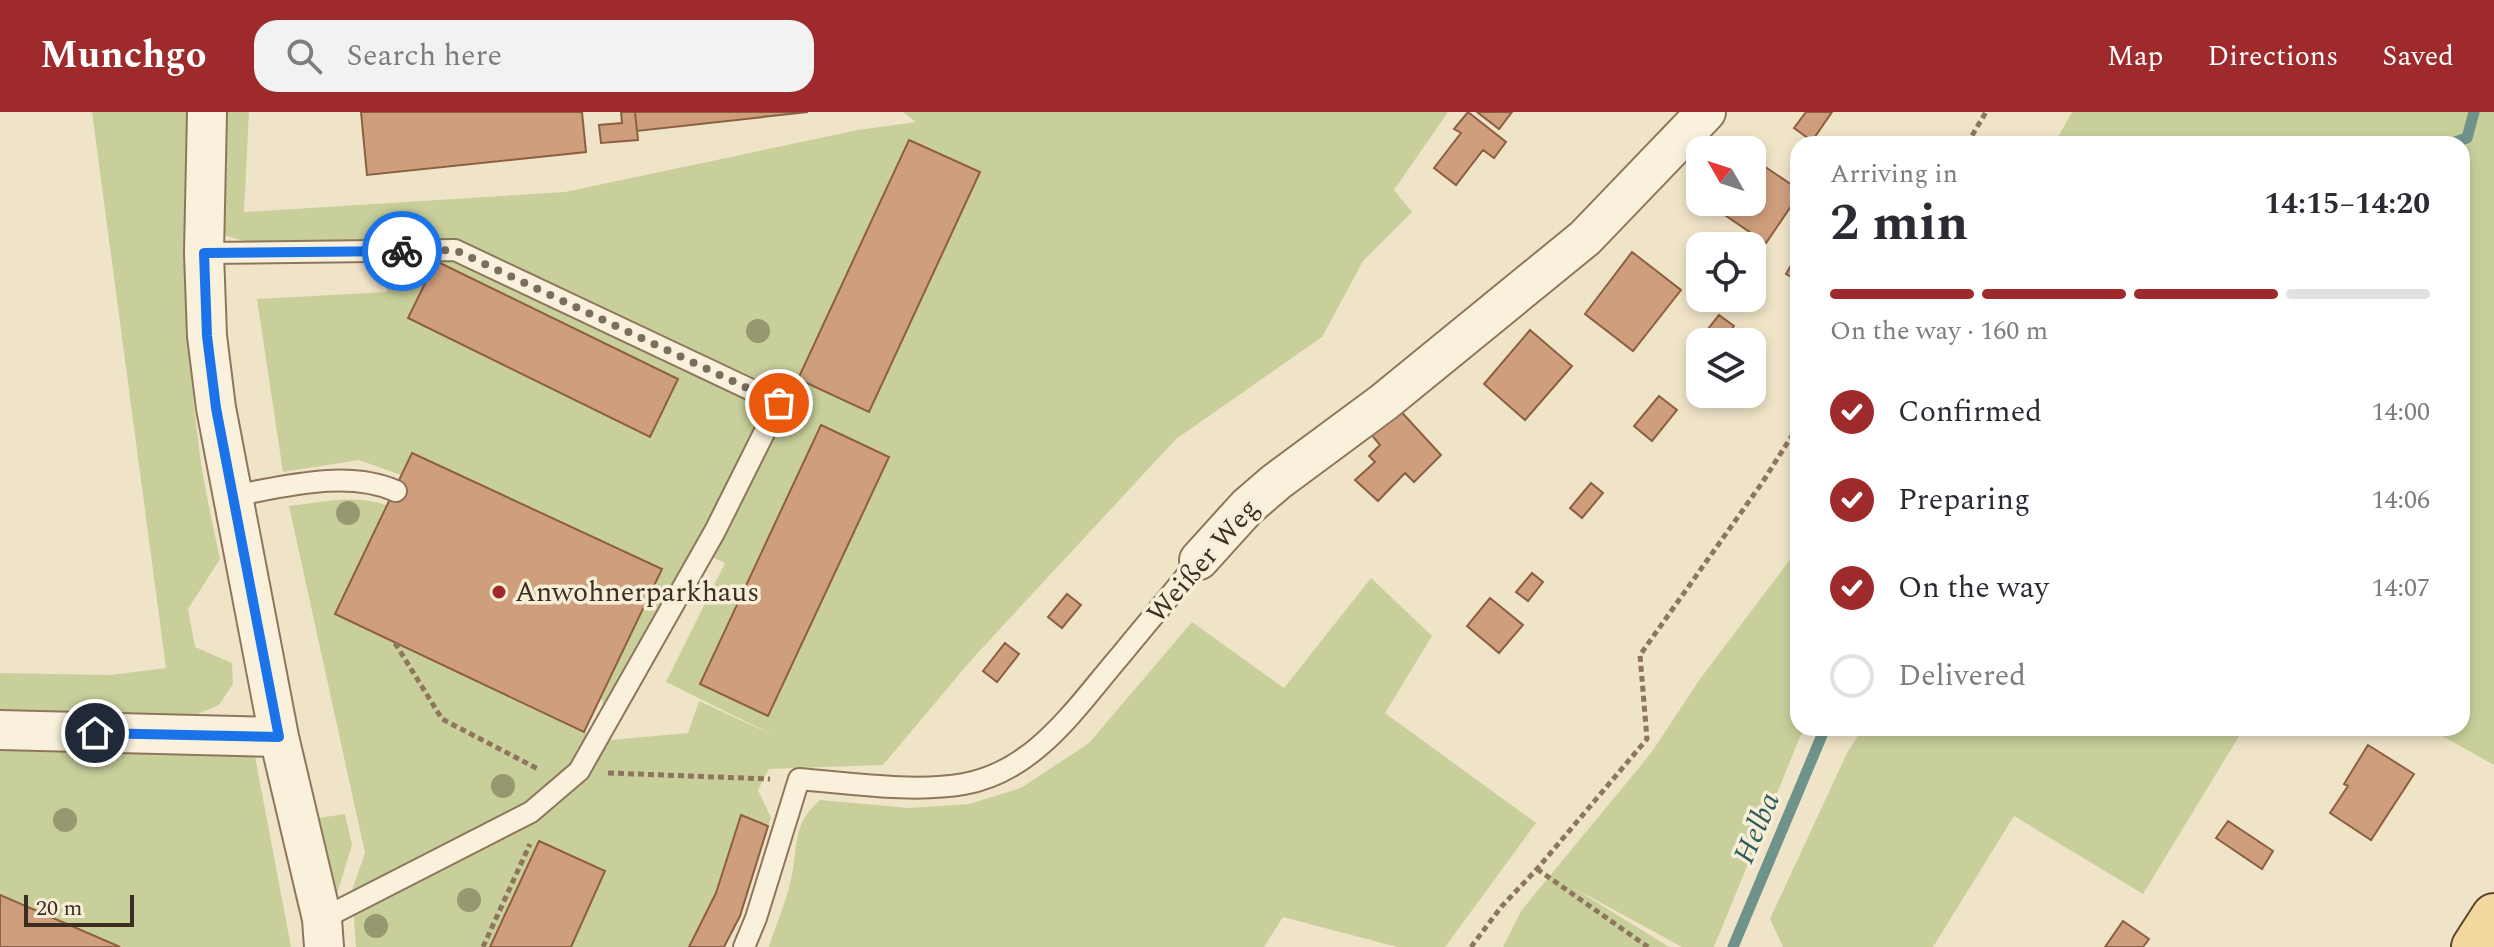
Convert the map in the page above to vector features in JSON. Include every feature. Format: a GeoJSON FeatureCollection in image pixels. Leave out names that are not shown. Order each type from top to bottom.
{"type":"FeatureCollection","features":[{"type":"Feature","properties":{"kind":"main road"},"geometry":{"type":"LineString","coordinates":[[2474,947],[2494,916]]}},
{"type":"Feature","properties":{"kind":"street"},"geometry":{"type":"LineString","coordinates":[[207,112],[204,253],[207,336],[232,496],[279,737],[323,933]]}},
{"type":"Feature","properties":{"kind":"street","name":"Weißer Weg"},"geometry":{"type":"LineString","coordinates":[[1199,560],[1247,507],[1276,482],[1384,402],[1585,238],[1706,112]]}},
{"type":"Feature","properties":{"kind":"street"},"geometry":{"type":"LineString","coordinates":[[0,730],[279,737]]}},
{"type":"Feature","properties":{"kind":"lane"},"geometry":{"type":"LineString","coordinates":[[204,253],[455,250],[779,403],[715,531],[579,771],[531,812],[323,933]]}},
{"type":"Feature","properties":{"kind":"lane"},"geometry":{"type":"LineString","coordinates":[[232,496],[332,481],[378,483],[396,491]]}},
{"type":"Feature","properties":{"kind":"lane","name":"Weißer Weg"},"geometry":{"type":"LineString","coordinates":[[799,779],[933,788],[966,784],[1003,771],[1029,755],[1060,729],[1199,560]]}},
{"type":"Feature","properties":{"kind":"lane"},"geometry":{"type":"LineString","coordinates":[[744,947],[799,779]]}},
{"type":"Feature","properties":{"kind":"path"},"geometry":{"type":"LineString","coordinates":[[1972,136],[1986,112]]}},
{"type":"Feature","properties":{"kind":"path"},"geometry":{"type":"LineString","coordinates":[[1471,947],[1502,906],[1647,739],[1640,655],[1790,439]]}},
{"type":"Feature","properties":{"kind":"path"},"geometry":{"type":"LineString","coordinates":[[395,643],[442,719],[545,773],[555,790],[483,947]]}},
{"type":"Feature","properties":{"kind":"path"},"geometry":{"type":"LineString","coordinates":[[579,771],[799,779]]}},
{"type":"Feature","properties":{"kind":"path"},"geometry":{"type":"LineString","coordinates":[[1537,869],[1648,947]]}},
{"type":"Feature","properties":{"kind":"green space"},"geometry":{"type":"Polygon","coordinates":[[[92,112],[187,112],[185,241],[191,370],[202,469],[220,559],[188,609],[195,647],[232,663],[233,684],[219,705],[188,718],[0,713],[0,673],[110,675],[166,668],[92,112]]]}},
{"type":"Feature","properties":{"kind":"green space"},"geometry":{"type":"Polygon","coordinates":[[[227,112],[249,112],[244,212],[565,192],[858,130],[916,122],[903,112],[1448,112],[1394,190],[1412,212],[1363,261],[1322,337],[1176,439],[973,658],[883,765],[769,769],[758,790],[771,818],[768,826],[740,816],[716,893],[689,947],[356,947],[352,890],[365,853],[289,506],[350,499],[386,505],[336,614],[584,732],[610,740],[688,733],[699,701],[775,736],[666,682],[725,563],[696,550],[606,711],[601,698],[661,569],[413,453],[401,475],[359,460],[283,472],[257,299],[387,292],[387,241],[244,241],[226,236],[222,229],[227,112]]]}},
{"type":"Feature","properties":{"kind":"green space"},"geometry":{"type":"Polygon","coordinates":[[[2072,112],[2494,112],[2494,765],[2442,736],[2470,736],[2470,136],[2058,136],[2072,112]]]}},
{"type":"Feature","properties":{"kind":"green space"},"geometry":{"type":"Polygon","coordinates":[[[1790,560],[1790,736],[1801,736],[1714,947],[1682,947],[1572,887],[1669,947],[1503,947],[1521,911],[1651,753],[1700,679],[1790,560]]]}},
{"type":"Feature","properties":{"kind":"green space"},"geometry":{"type":"Polygon","coordinates":[[[1371,578],[1432,636],[1385,713],[1536,823],[1445,947],[1397,947],[1283,917],[1264,947],[769,947],[789,887],[799,830],[810,810],[820,800],[909,808],[969,804],[1021,788],[1089,743],[1192,622],[1284,688],[1371,578]]]}},
{"type":"Feature","properties":{"kind":"green space"},"geometry":{"type":"Polygon","coordinates":[[[1858,736],[2239,736],[2143,894],[2014,816],[1933,947],[1783,947],[1770,919],[1847,753],[1858,736]]]}},
{"type":"Feature","properties":{"kind":"green space"},"geometry":{"type":"Polygon","coordinates":[[[0,743],[254,751],[291,947],[0,947],[0,743]]]}},
{"type":"Feature","properties":{"kind":"green space"},"geometry":{"type":"Polygon","coordinates":[[[345,814],[352,845],[335,900],[319,818],[345,814]]]}},
{"type":"Feature","properties":{"kind":"building"},"geometry":{"type":"Polygon","coordinates":[[[361,112],[582,112],[586,152],[367,175],[361,112]]]}},
{"type":"Feature","properties":{"kind":"building"},"geometry":{"type":"Polygon","coordinates":[[[621,112],[635,112],[638,140],[601,143],[599,125],[622,123],[621,112]]]}},
{"type":"Feature","properties":{"kind":"building"},"geometry":{"type":"Polygon","coordinates":[[[635,112],[808,112],[637,131],[635,112]]]}},
{"type":"Feature","properties":{"kind":"building"},"geometry":{"type":"Polygon","coordinates":[[[1468,112],[1506,142],[1494,158],[1483,150],[1456,185],[1434,168],[1461,133],[1454,129],[1468,112]]]}},
{"type":"Feature","properties":{"kind":"building"},"geometry":{"type":"Polygon","coordinates":[[[1477,112],[1512,112],[1499,129],[1477,112]]]}},
{"type":"Feature","properties":{"kind":"building"},"geometry":{"type":"Polygon","coordinates":[[[1806,112],[1832,112],[1815,136],[1805,136],[1794,128],[1806,112]]]}},
{"type":"Feature","properties":{"kind":"building"},"geometry":{"type":"Polygon","coordinates":[[[909,140],[980,172],[869,412],[798,379],[909,140]]]}},
{"type":"Feature","properties":{"kind":"building"},"geometry":{"type":"Polygon","coordinates":[[[1766,167],[1790,184],[1790,208],[1766,243],[1766,232],[1750,232],[1726,216],[1766,216],[1766,167]]]}},
{"type":"Feature","properties":{"kind":"building"},"geometry":{"type":"Polygon","coordinates":[[[1632,252],[1681,290],[1633,351],[1585,314],[1632,252]]]}},
{"type":"Feature","properties":{"kind":"building"},"geometry":{"type":"Polygon","coordinates":[[[436,261],[678,379],[650,437],[408,318],[436,261]]]}},
{"type":"Feature","properties":{"kind":"building"},"geometry":{"type":"Polygon","coordinates":[[[1719,315],[1734,326],[1732,328],[1709,328],[1719,315]]]}},
{"type":"Feature","properties":{"kind":"building"},"geometry":{"type":"Polygon","coordinates":[[[1530,330],[1572,366],[1525,420],[1484,384],[1530,330]]]}},
{"type":"Feature","properties":{"kind":"building"},"geometry":{"type":"Polygon","coordinates":[[[1659,396],[1677,410],[1652,441],[1634,426],[1659,396]]]}},
{"type":"Feature","properties":{"kind":"building"},"geometry":{"type":"Polygon","coordinates":[[[1395,405],[1441,455],[1414,482],[1405,473],[1378,501],[1355,480],[1375,462],[1369,456],[1380,445],[1365,427],[1395,405]]]}},
{"type":"Feature","properties":{"kind":"building"},"geometry":{"type":"Polygon","coordinates":[[[821,425],[889,457],[768,716],[700,684],[821,425]]]}},
{"type":"Feature","properties":{"kind":"building","name":"Anwohnerparkhaus"},"geometry":{"type":"Polygon","coordinates":[[[412,453],[662,569],[584,732],[335,614],[412,453]]]}},
{"type":"Feature","properties":{"kind":"building"},"geometry":{"type":"Polygon","coordinates":[[[1591,483],[1603,493],[1582,518],[1570,508],[1591,483]]]}},
{"type":"Feature","properties":{"kind":"building"},"geometry":{"type":"Polygon","coordinates":[[[1532,573],[1543,582],[1528,601],[1516,592],[1532,573]]]}},
{"type":"Feature","properties":{"kind":"building"},"geometry":{"type":"Polygon","coordinates":[[[1067,594],[1081,605],[1062,628],[1048,617],[1067,594]]]}},
{"type":"Feature","properties":{"kind":"building"},"geometry":{"type":"Polygon","coordinates":[[[1490,598],[1523,625],[1499,653],[1467,626],[1490,598]]]}},
{"type":"Feature","properties":{"kind":"building"},"geometry":{"type":"Polygon","coordinates":[[[1005,643],[1019,654],[997,682],[983,671],[1005,643]]]}},
{"type":"Feature","properties":{"kind":"building"},"geometry":{"type":"Polygon","coordinates":[[[2368,745],[2414,774],[2371,840],[2330,813],[2348,786],[2344,784],[2368,745]]]}},
{"type":"Feature","properties":{"kind":"building"},"geometry":{"type":"Polygon","coordinates":[[[741,815],[768,826],[740,916],[724,947],[689,947],[716,893],[741,815]]]}},
{"type":"Feature","properties":{"kind":"building"},"geometry":{"type":"Polygon","coordinates":[[[2228,821],[2273,851],[2262,869],[2216,838],[2228,821]]]}},
{"type":"Feature","properties":{"kind":"building"},"geometry":{"type":"Polygon","coordinates":[[[539,841],[605,871],[571,947],[490,947],[539,841]]]}},
{"type":"Feature","properties":{"kind":"building"},"geometry":{"type":"Polygon","coordinates":[[[0,895],[120,947],[0,947],[0,895]]]}},
{"type":"Feature","properties":{"kind":"building"},"geometry":{"type":"Polygon","coordinates":[[[2123,921],[2149,939],[2143,947],[2105,947],[2123,921]]]}},
{"type":"Feature","properties":{"kind":"waterway","name":"Helba"},"geometry":{"type":"LineString","coordinates":[[2468,136],[2474,112]]}},
{"type":"Feature","properties":{"kind":"waterway","name":"Helba"},"geometry":{"type":"LineString","coordinates":[[1733,947],[1822,736]]}},
{"type":"Feature","properties":{"kind":"way so far"},"geometry":{"type":"LineString","coordinates":[[402,251],[455,250],[779,403]]}},
{"type":"Feature","properties":{"kind":"place","name":"Anwohnerparkhaus"},"geometry":{"type":"Point","coordinates":[499,592]}},
{"type":"Feature","properties":{"kind":"route"},"geometry":{"type":"LineString","coordinates":[[95,733],[279,737],[216,408],[207,336],[204,253],[402,251]]}}]}
